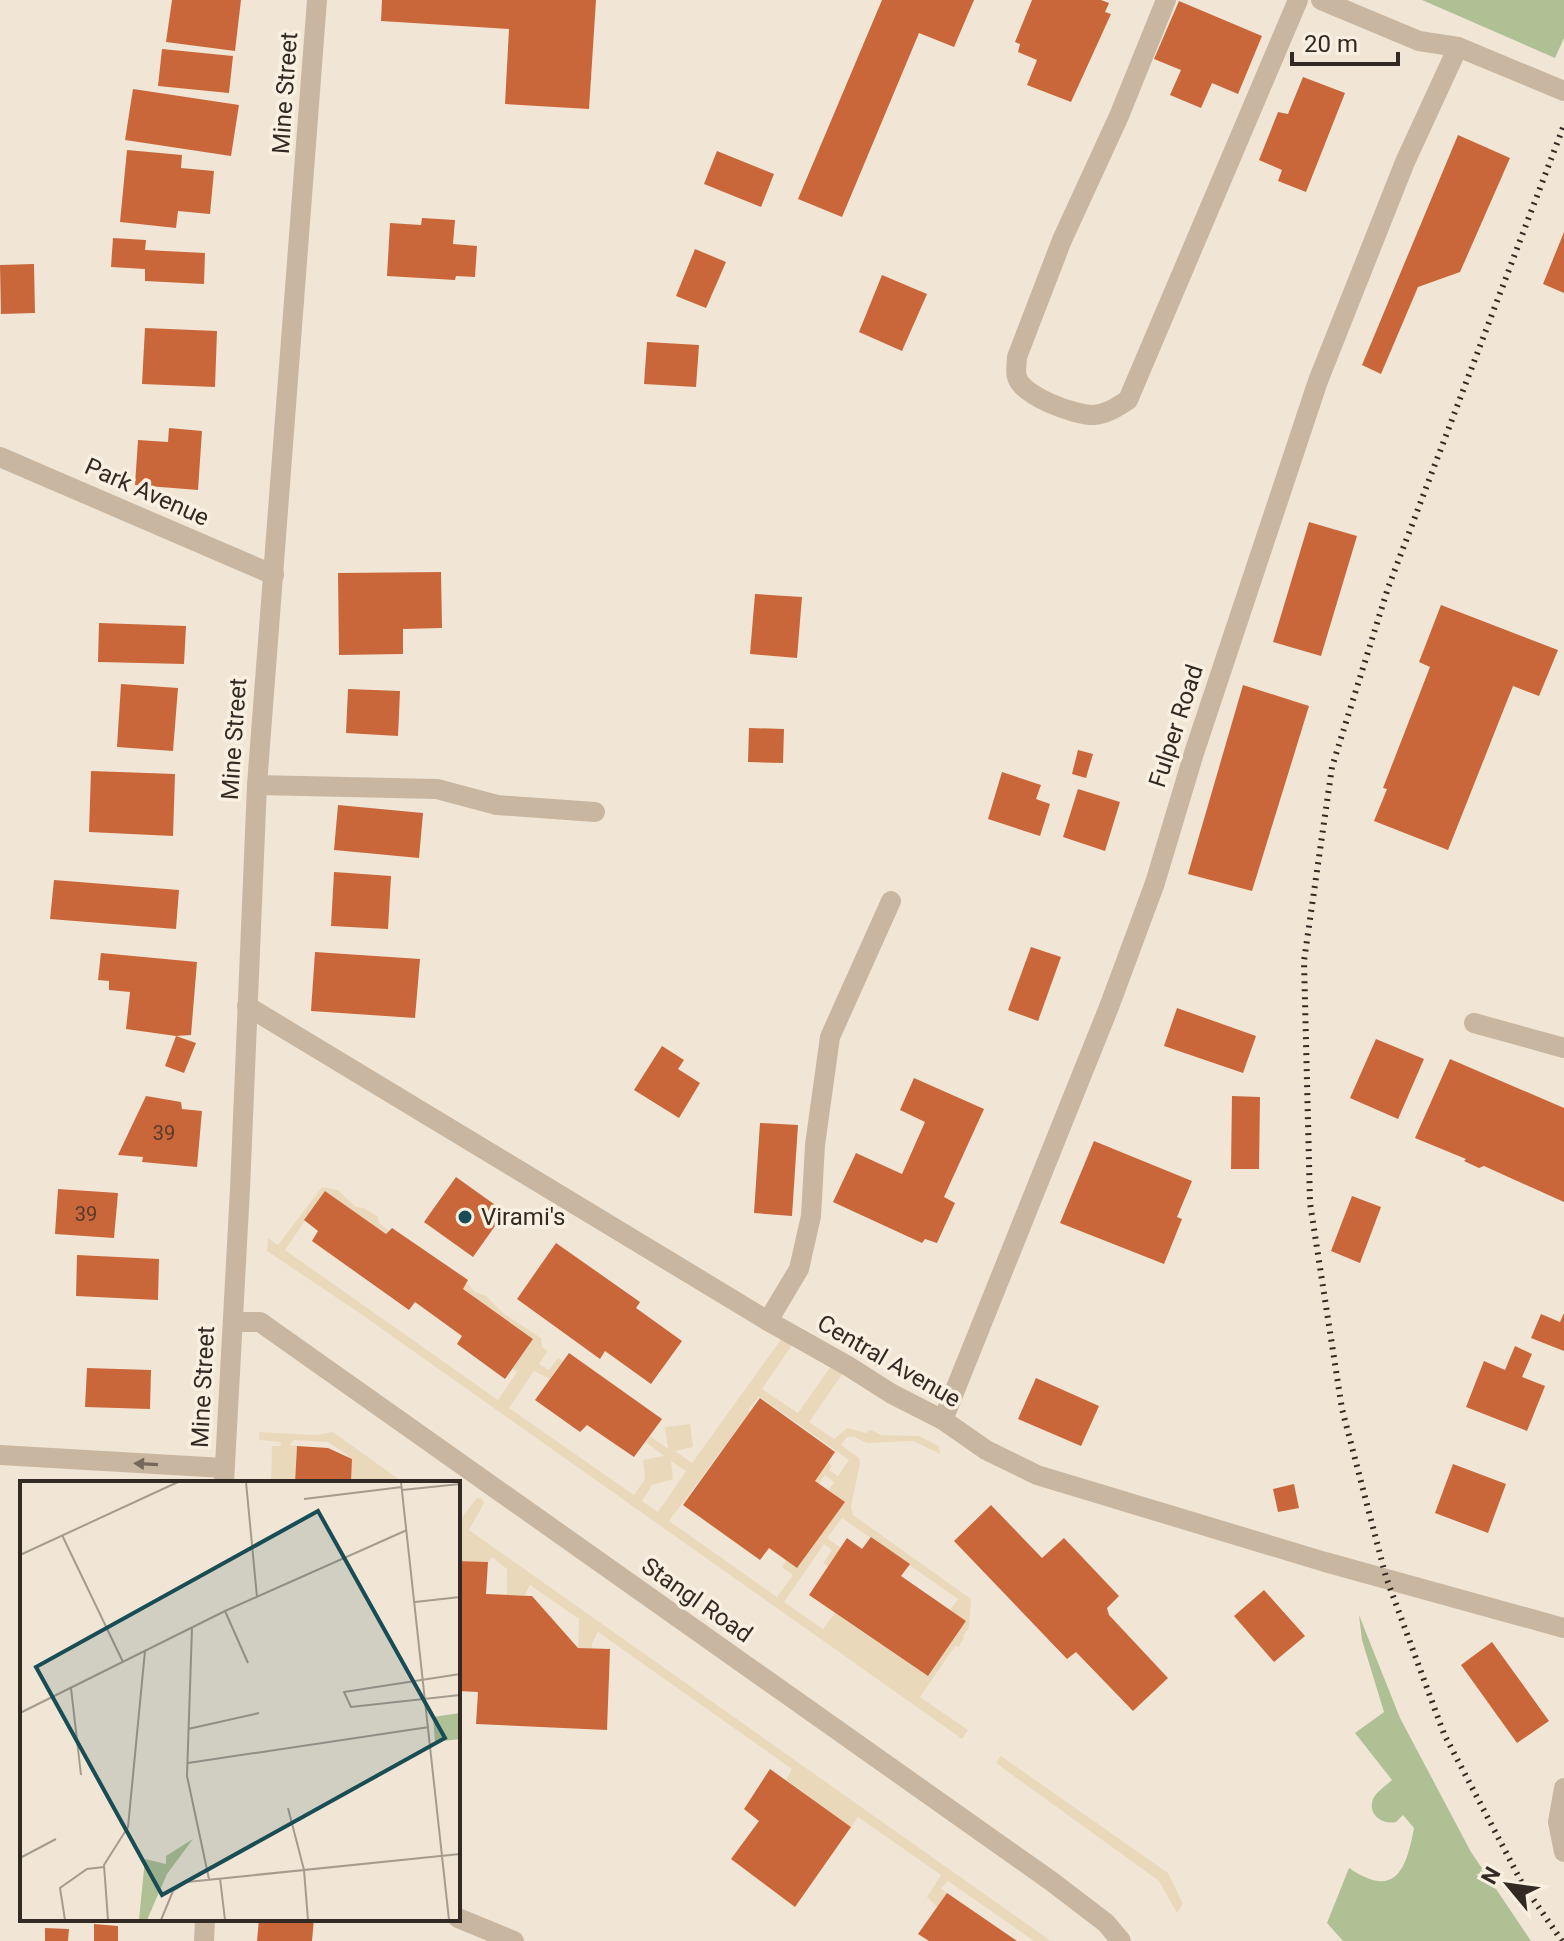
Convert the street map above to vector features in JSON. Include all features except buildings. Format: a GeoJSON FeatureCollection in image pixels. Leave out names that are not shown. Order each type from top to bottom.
{"type":"FeatureCollection","features":[{"type":"Feature","properties":{"kind":"street","name":"Mine Street"},"geometry":{"type":"LineString","coordinates":[[224,1475],[257,785],[317,0]]}},
{"type":"Feature","properties":{"kind":"street"},"geometry":{"type":"LineString","coordinates":[[1166,0],[1119,116],[1062,240],[1017,357],[1017,378],[1028,394],[1092,415],[1110,411],[1128,400],[1298,0]]}},
{"type":"Feature","properties":{"kind":"street"},"geometry":{"type":"LineString","coordinates":[[1321,0],[1419,41],[1458,47],[1564,91]]}},
{"type":"Feature","properties":{"kind":"street","name":"Fulper Road"},"geometry":{"type":"LineString","coordinates":[[943,1420],[1109,1007],[1155,883],[1194,753],[1318,381],[1405,162],[1458,47]]}},
{"type":"Feature","properties":{"kind":"street","name":"Park Avenue"},"geometry":{"type":"LineString","coordinates":[[0,457],[274,575]]}},
{"type":"Feature","properties":{"kind":"street"},"geometry":{"type":"LineString","coordinates":[[257,785],[437,789],[497,805],[595,812]]}},
{"type":"Feature","properties":{"kind":"street"},"geometry":{"type":"LineString","coordinates":[[768,1321],[799,1269],[811,1216],[815,1145],[830,1037],[891,901]]}},
{"type":"Feature","properties":{"kind":"street","name":"Central Avenue"},"geometry":{"type":"LineString","coordinates":[[247,1006],[768,1321],[892,1394],[943,1420],[986,1450],[1037,1475],[1325,1562],[1564,1628]]}},
{"type":"Feature","properties":{"kind":"street"},"geometry":{"type":"LineString","coordinates":[[1474,1023],[1564,1048]]}},
{"type":"Feature","properties":{"kind":"street","name":"Stangl Road"},"geometry":{"type":"LineString","coordinates":[[233,1322],[260,1322],[1051,1881],[1106,1923],[1121,1941]]}},
{"type":"Feature","properties":{"kind":"street"},"geometry":{"type":"LineString","coordinates":[[0,1455],[224,1475]]}},
{"type":"Feature","properties":{"kind":"street"},"geometry":{"type":"LineString","coordinates":[[1564,1788],[1558,1822],[1564,1852]]}},
{"type":"Feature","properties":{"kind":"street"},"geometry":{"type":"LineString","coordinates":[[460,1919],[514,1941]]}},
{"type":"Feature","properties":{"kind":"street"},"geometry":{"type":"LineString","coordinates":[[204,1941],[205,1921]]}},
{"type":"Feature","properties":{"kind":"green space"},"geometry":{"type":"Polygon","coordinates":[[[1422,0],[1564,0],[1564,38],[1555,58],[1422,0]]]}},
{"type":"Feature","properties":{"kind":"green space"},"geometry":{"type":"Polygon","coordinates":[[[1359,1615],[1400,1718],[1471,1852],[1531,1941],[1343,1941],[1327,1923],[1349,1868],[1377,1881],[1396,1876],[1407,1857],[1414,1828],[1403,1815],[1396,1822],[1386,1822],[1377,1818],[1372,1810],[1374,1796],[1392,1780],[1355,1733],[1384,1712],[1362,1640],[1359,1615]]]}},
{"type":"Feature","properties":{"kind":"shaded area"},"geometry":{"type":"Polygon","coordinates":[[[322,1187],[338,1190],[356,1207],[364,1208],[378,1217],[379,1223],[389,1231],[386,1234],[325,1191],[285,1250],[498,1400],[517,1372],[512,1368],[533,1339],[463,1289],[467,1283],[475,1292],[486,1296],[503,1313],[541,1338],[542,1347],[548,1351],[539,1364],[549,1370],[558,1358],[563,1361],[550,1379],[534,1371],[509,1408],[634,1495],[645,1479],[643,1460],[664,1456],[646,1442],[650,1436],[668,1449],[665,1427],[690,1424],[693,1447],[675,1451],[692,1463],[787,1331],[797,1338],[762,1389],[798,1413],[836,1359],[848,1366],[809,1422],[834,1439],[847,1428],[866,1433],[870,1430],[882,1435],[919,1436],[939,1446],[940,1454],[913,1441],[867,1443],[854,1437],[847,1437],[841,1445],[859,1458],[860,1463],[851,1507],[853,1515],[971,1599],[969,1628],[964,1638],[959,1647],[955,1646],[920,1697],[968,1730],[962,1739],[267,1251],[268,1238],[278,1245],[322,1187]],[[759,1396],[748,1410],[750,1412],[669,1521],[777,1597],[793,1575],[782,1567],[786,1560],[797,1568],[844,1502],[829,1490],[834,1482],[825,1475],[819,1484],[815,1481],[828,1462],[832,1466],[829,1470],[838,1476],[849,1460],[759,1396]],[[671,1461],[673,1479],[652,1485],[642,1501],[658,1512],[686,1471],[671,1461]],[[842,1518],[827,1538],[841,1548],[828,1567],[823,1563],[832,1550],[824,1544],[784,1602],[823,1629],[835,1613],[928,1676],[966,1621],[950,1610],[958,1599],[842,1518]]]}},
{"type":"Feature","properties":{"kind":"shaded area"},"geometry":{"type":"Polygon","coordinates":[[[259,1432],[316,1435],[333,1432],[401,1481],[351,1481],[352,1459],[328,1442],[294,1440],[289,1445],[297,1446],[295,1481],[271,1481],[272,1446],[280,1446],[281,1442],[259,1440],[259,1432]]]}},
{"type":"Feature","properties":{"kind":"shaded area"},"geometry":{"type":"Polygon","coordinates":[[[477,1498],[482,1499],[484,1503],[469,1530],[1051,1941],[1034,1941],[948,1881],[941,1888],[947,1893],[937,1907],[927,1897],[941,1875],[858,1817],[851,1827],[786,1780],[792,1769],[598,1632],[592,1649],[578,1648],[579,1619],[530,1585],[525,1595],[507,1595],[507,1569],[492,1557],[488,1562],[460,1561],[460,1519],[477,1498]]]}},
{"type":"Feature","properties":{"kind":"shaded area"},"geometry":{"type":"Polygon","coordinates":[[[1001,1756],[1168,1873],[1183,1904],[1177,1913],[1159,1881],[1000,1766],[996,1762],[1001,1756]]]}},
{"type":"Feature","properties":{"kind":"railway"},"geometry":{"type":"LineString","coordinates":[[1562,1941],[1522,1883],[1444,1734],[1386,1577],[1342,1409],[1310,1203],[1304,961],[1332,767],[1388,588],[1564,125]]}},
{"type":"Feature","properties":{"kind":"place","name":"Virami's"},"geometry":{"type":"Point","coordinates":[465,1217]}}]}
